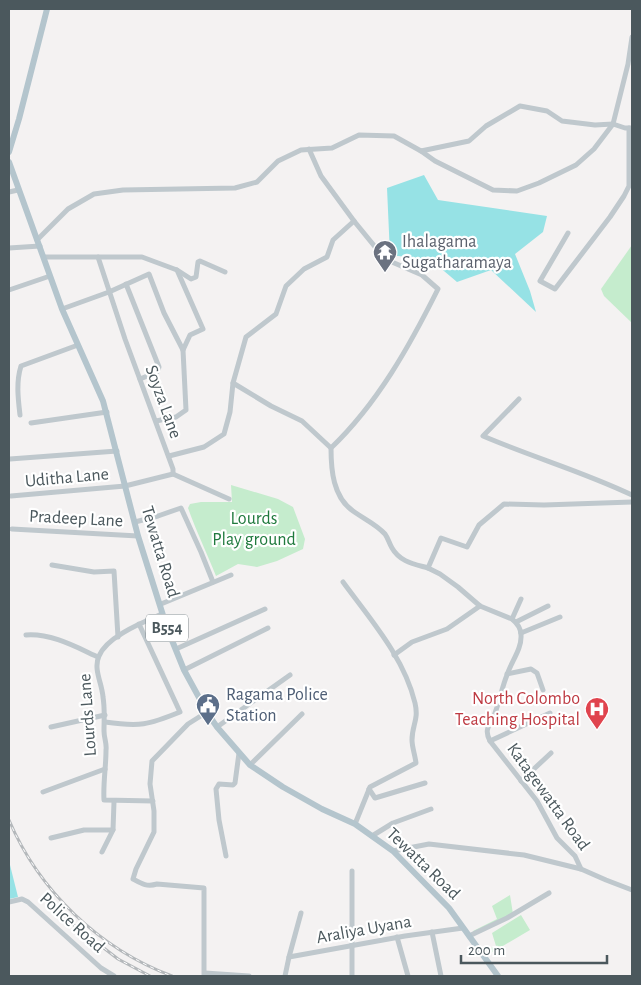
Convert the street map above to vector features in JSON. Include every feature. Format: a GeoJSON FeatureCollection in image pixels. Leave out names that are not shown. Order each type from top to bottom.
{"type":"FeatureCollection","features":[{"type":"Feature","properties":{"kind":"main road"},"geometry":{"type":"LineString","coordinates":[[9,152],[47,9]]}},
{"type":"Feature","properties":{"kind":"main road","name":"Tewatta Road"},"geometry":{"type":"LineString","coordinates":[[9,162],[62,309],[107,412],[138,536],[161,604],[162,614],[184,670],[207,712],[217,727],[250,765],[283,787],[322,809],[356,824],[393,851],[448,908],[498,976]]}},
{"type":"Feature","properties":{"kind":"street"},"geometry":{"type":"LineString","coordinates":[[9,248],[38,243],[68,209],[94,194],[123,190],[235,188],[257,182],[278,162],[301,150],[332,148],[358,136],[394,136],[435,161],[493,190],[517,191],[539,183],[576,165],[594,149],[613,124],[628,64],[632,37]]}},
{"type":"Feature","properties":{"kind":"street"},"geometry":{"type":"LineString","coordinates":[[421,151],[469,140],[486,126],[520,106],[547,110],[562,121],[595,125],[613,124],[630,128],[629,186],[610,217],[555,289],[540,281],[568,233]]}},
{"type":"Feature","properties":{"kind":"street"},"geometry":{"type":"LineString","coordinates":[[309,150],[321,176],[385,259],[422,275],[438,289],[413,340],[382,386],[345,435],[331,448]]}},
{"type":"Feature","properties":{"kind":"street"},"geometry":{"type":"LineString","coordinates":[[9,192],[18,190]]}},
{"type":"Feature","properties":{"kind":"street"},"geometry":{"type":"LineString","coordinates":[[168,456],[204,447],[224,434],[230,412],[233,383],[246,337],[276,314],[286,286],[304,269],[327,257],[333,240],[354,221]]}},
{"type":"Feature","properties":{"kind":"street"},"geometry":{"type":"LineString","coordinates":[[44,257],[142,258],[177,270],[191,279],[196,277],[198,262],[200,261],[224,272]]}},
{"type":"Feature","properties":{"kind":"street","name":"Soyza Lane"},"geometry":{"type":"LineString","coordinates":[[98,257],[173,469],[173,474]]}},
{"type":"Feature","properties":{"kind":"street"},"geometry":{"type":"LineString","coordinates":[[177,270],[203,329],[190,335],[183,350]]}},
{"type":"Feature","properties":{"kind":"street"},"geometry":{"type":"LineString","coordinates":[[62,309],[109,292],[149,274],[164,313],[183,350],[186,410],[176,417],[156,422]]}},
{"type":"Feature","properties":{"kind":"street"},"geometry":{"type":"LineString","coordinates":[[9,290],[50,276]]}},
{"type":"Feature","properties":{"kind":"street"},"geometry":{"type":"LineString","coordinates":[[126,284],[158,367],[157,372],[140,379]]}},
{"type":"Feature","properties":{"kind":"street"},"geometry":{"type":"LineString","coordinates":[[20,415],[18,375],[22,366],[78,345]]}},
{"type":"Feature","properties":{"kind":"street"},"geometry":{"type":"LineString","coordinates":[[233,383],[271,406],[302,421],[331,448],[331,470],[338,493],[351,510],[369,521],[386,535],[393,550],[404,561],[428,568],[440,574],[458,586],[480,606],[514,621],[521,633],[560,617]]}},
{"type":"Feature","properties":{"kind":"street"},"geometry":{"type":"LineString","coordinates":[[518,399],[483,436],[525,454],[616,487],[632,495]]}},
{"type":"Feature","properties":{"kind":"street"},"geometry":{"type":"LineString","coordinates":[[31,423],[107,412]]}},
{"type":"Feature","properties":{"kind":"street"},"geometry":{"type":"LineString","coordinates":[[10,459],[117,451]]}},
{"type":"Feature","properties":{"kind":"street"},"geometry":{"type":"LineString","coordinates":[[125,486],[173,474],[229,499]]}},
{"type":"Feature","properties":{"kind":"street","name":"Uditha Lane"},"geometry":{"type":"LineString","coordinates":[[11,496],[125,486]]}},
{"type":"Feature","properties":{"kind":"street"},"geometry":{"type":"LineString","coordinates":[[428,568],[442,538],[467,547],[479,525],[504,504],[544,505],[632,502]]}},
{"type":"Feature","properties":{"kind":"street"},"geometry":{"type":"LineString","coordinates":[[135,522],[181,508],[202,552],[213,582]]}},
{"type":"Feature","properties":{"kind":"street","name":"Pradeep Lane"},"geometry":{"type":"LineString","coordinates":[[12,529],[138,536]]}},
{"type":"Feature","properties":{"kind":"street"},"geometry":{"type":"LineString","coordinates":[[52,565],[94,572],[114,570],[118,637]]}},
{"type":"Feature","properties":{"kind":"street"},"geometry":{"type":"LineString","coordinates":[[161,604],[231,575]]}},
{"type":"Feature","properties":{"kind":"street"},"geometry":{"type":"LineString","coordinates":[[343,582],[386,640],[406,676],[415,703],[417,718],[412,741],[416,762],[370,787],[356,824]]}},
{"type":"Feature","properties":{"kind":"street"},"geometry":{"type":"LineString","coordinates":[[514,621],[521,599]]}},
{"type":"Feature","properties":{"kind":"street"},"geometry":{"type":"LineString","coordinates":[[394,655],[412,642],[447,629],[480,606]]}},
{"type":"Feature","properties":{"kind":"street"},"geometry":{"type":"LineString","coordinates":[[514,621],[548,606]]}},
{"type":"Feature","properties":{"kind":"street"},"geometry":{"type":"LineString","coordinates":[[176,649],[265,609]]}},
{"type":"Feature","properties":{"kind":"street","name":"Lourds Lane"},"geometry":{"type":"LineString","coordinates":[[114,802],[104,800],[105,715],[102,685],[97,674],[98,657],[104,648],[118,637],[139,624],[162,614]]}},
{"type":"Feature","properties":{"kind":"street"},"geometry":{"type":"LineString","coordinates":[[105,722],[139,726],[154,723],[180,712],[139,624]]}},
{"type":"Feature","properties":{"kind":"street"},"geometry":{"type":"LineString","coordinates":[[184,670],[268,628]]}},
{"type":"Feature","properties":{"kind":"street","name":"Katagewatta Road"},"geometry":{"type":"LineString","coordinates":[[521,633],[521,644],[507,674],[495,715],[486,734],[537,801],[557,838],[575,856],[581,869]]}},
{"type":"Feature","properties":{"kind":"street"},"geometry":{"type":"LineString","coordinates":[[26,635],[37,634],[64,642],[98,657]]}},
{"type":"Feature","properties":{"kind":"street"},"geometry":{"type":"LineString","coordinates":[[507,674],[531,670],[537,673],[543,690]]}},
{"type":"Feature","properties":{"kind":"street"},"geometry":{"type":"LineString","coordinates":[[217,727],[290,675]]}},
{"type":"Feature","properties":{"kind":"street"},"geometry":{"type":"LineString","coordinates":[[207,712],[188,724],[152,761],[150,784],[154,811],[154,832],[133,879],[145,886],[157,884],[204,888],[204,974],[249,976]]}},
{"type":"Feature","properties":{"kind":"street"},"geometry":{"type":"LineString","coordinates":[[490,741],[550,713]]}},
{"type":"Feature","properties":{"kind":"street"},"geometry":{"type":"LineString","coordinates":[[250,765],[302,714]]}},
{"type":"Feature","properties":{"kind":"street"},"geometry":{"type":"LineString","coordinates":[[51,727],[105,715]]}},
{"type":"Feature","properties":{"kind":"street"},"geometry":{"type":"LineString","coordinates":[[226,856],[219,820],[216,789],[219,784],[233,785],[235,783],[239,753]]}},
{"type":"Feature","properties":{"kind":"street"},"geometry":{"type":"LineString","coordinates":[[521,781],[552,753]]}},
{"type":"Feature","properties":{"kind":"street"},"geometry":{"type":"LineString","coordinates":[[43,792],[104,770]]}},
{"type":"Feature","properties":{"kind":"street"},"geometry":{"type":"LineString","coordinates":[[369,789],[375,798],[425,783]]}},
{"type":"Feature","properties":{"kind":"street"},"geometry":{"type":"LineString","coordinates":[[102,852],[113,830],[114,802],[153,801]]}},
{"type":"Feature","properties":{"kind":"street"},"geometry":{"type":"LineString","coordinates":[[372,836],[393,823],[431,809]]}},
{"type":"Feature","properties":{"kind":"street"},"geometry":{"type":"LineString","coordinates":[[52,838],[84,830],[113,830]]}},
{"type":"Feature","properties":{"kind":"street"},"geometry":{"type":"LineString","coordinates":[[393,851],[429,844],[524,855],[581,869],[632,890]]}},
{"type":"Feature","properties":{"kind":"street"},"geometry":{"type":"LineString","coordinates":[[352,871],[352,976]]}},
{"type":"Feature","properties":{"kind":"street"},"geometry":{"type":"LineString","coordinates":[[469,936],[507,918],[549,893]]}},
{"type":"Feature","properties":{"kind":"street","name":"Police Road"},"geometry":{"type":"LineString","coordinates":[[9,902],[22,900],[28,902],[101,968],[114,976]]}},
{"type":"Feature","properties":{"kind":"street"},"geometry":{"type":"LineString","coordinates":[[285,976],[301,913]]}},
{"type":"Feature","properties":{"kind":"street","name":"Araliya Uyana"},"geometry":{"type":"LineString","coordinates":[[289,957],[397,937],[463,928]]}},
{"type":"Feature","properties":{"kind":"street"},"geometry":{"type":"LineString","coordinates":[[432,932],[441,976]]}},
{"type":"Feature","properties":{"kind":"street"},"geometry":{"type":"LineString","coordinates":[[397,937],[408,976]]}},
{"type":"Feature","properties":{"kind":"green space"},"geometry":{"type":"Polygon","coordinates":[[[632,245],[632,323],[604,296],[601,289],[632,245]]]}},
{"type":"Feature","properties":{"kind":"green space","name":"Lourds Play ground"},"geometry":{"type":"Polygon","coordinates":[[[231,485],[278,499],[293,507],[305,539],[303,549],[277,561],[257,567],[238,564],[216,576],[188,508],[190,504],[201,502],[232,502],[231,485]]]}},
{"type":"Feature","properties":{"kind":"green space"},"geometry":{"type":"Polygon","coordinates":[[[510,895],[513,914],[474,933],[473,931],[497,919],[492,906],[510,895]]]}},
{"type":"Feature","properties":{"kind":"green space"},"geometry":{"type":"Polygon","coordinates":[[[521,915],[530,930],[489,954],[486,950],[496,946],[492,933],[521,915]]]}},
{"type":"Feature","properties":{"kind":"water"},"geometry":{"type":"Polygon","coordinates":[[[424,175],[438,200],[547,216],[543,232],[515,254],[530,291],[536,312],[491,270],[457,282],[431,260],[390,255],[387,188],[424,175]]]}},
{"type":"Feature","properties":{"kind":"water"},"geometry":{"type":"Polygon","coordinates":[[[9,861],[18,897],[9,899],[9,861]]]}},
{"type":"Feature","properties":{"kind":"railway"},"geometry":{"type":"LineString","coordinates":[[9,820],[37,871],[75,914],[120,950],[172,976]]}},
{"type":"Feature","properties":{"kind":"railway"},"geometry":{"type":"LineString","coordinates":[[51,900],[74,925],[118,959],[150,976]]}},
{"type":"Feature","properties":{"kind":"place","name":"Ihalagama Sugatharamaya"},"geometry":{"type":"Point","coordinates":[385,273]}},
{"type":"Feature","properties":{"kind":"place","name":"Ragama Police Station"},"geometry":{"type":"Point","coordinates":[208,726]}},
{"type":"Feature","properties":{"kind":"place","name":"North Colombo Teaching Hospital"},"geometry":{"type":"Point","coordinates":[597,730]}}]}
